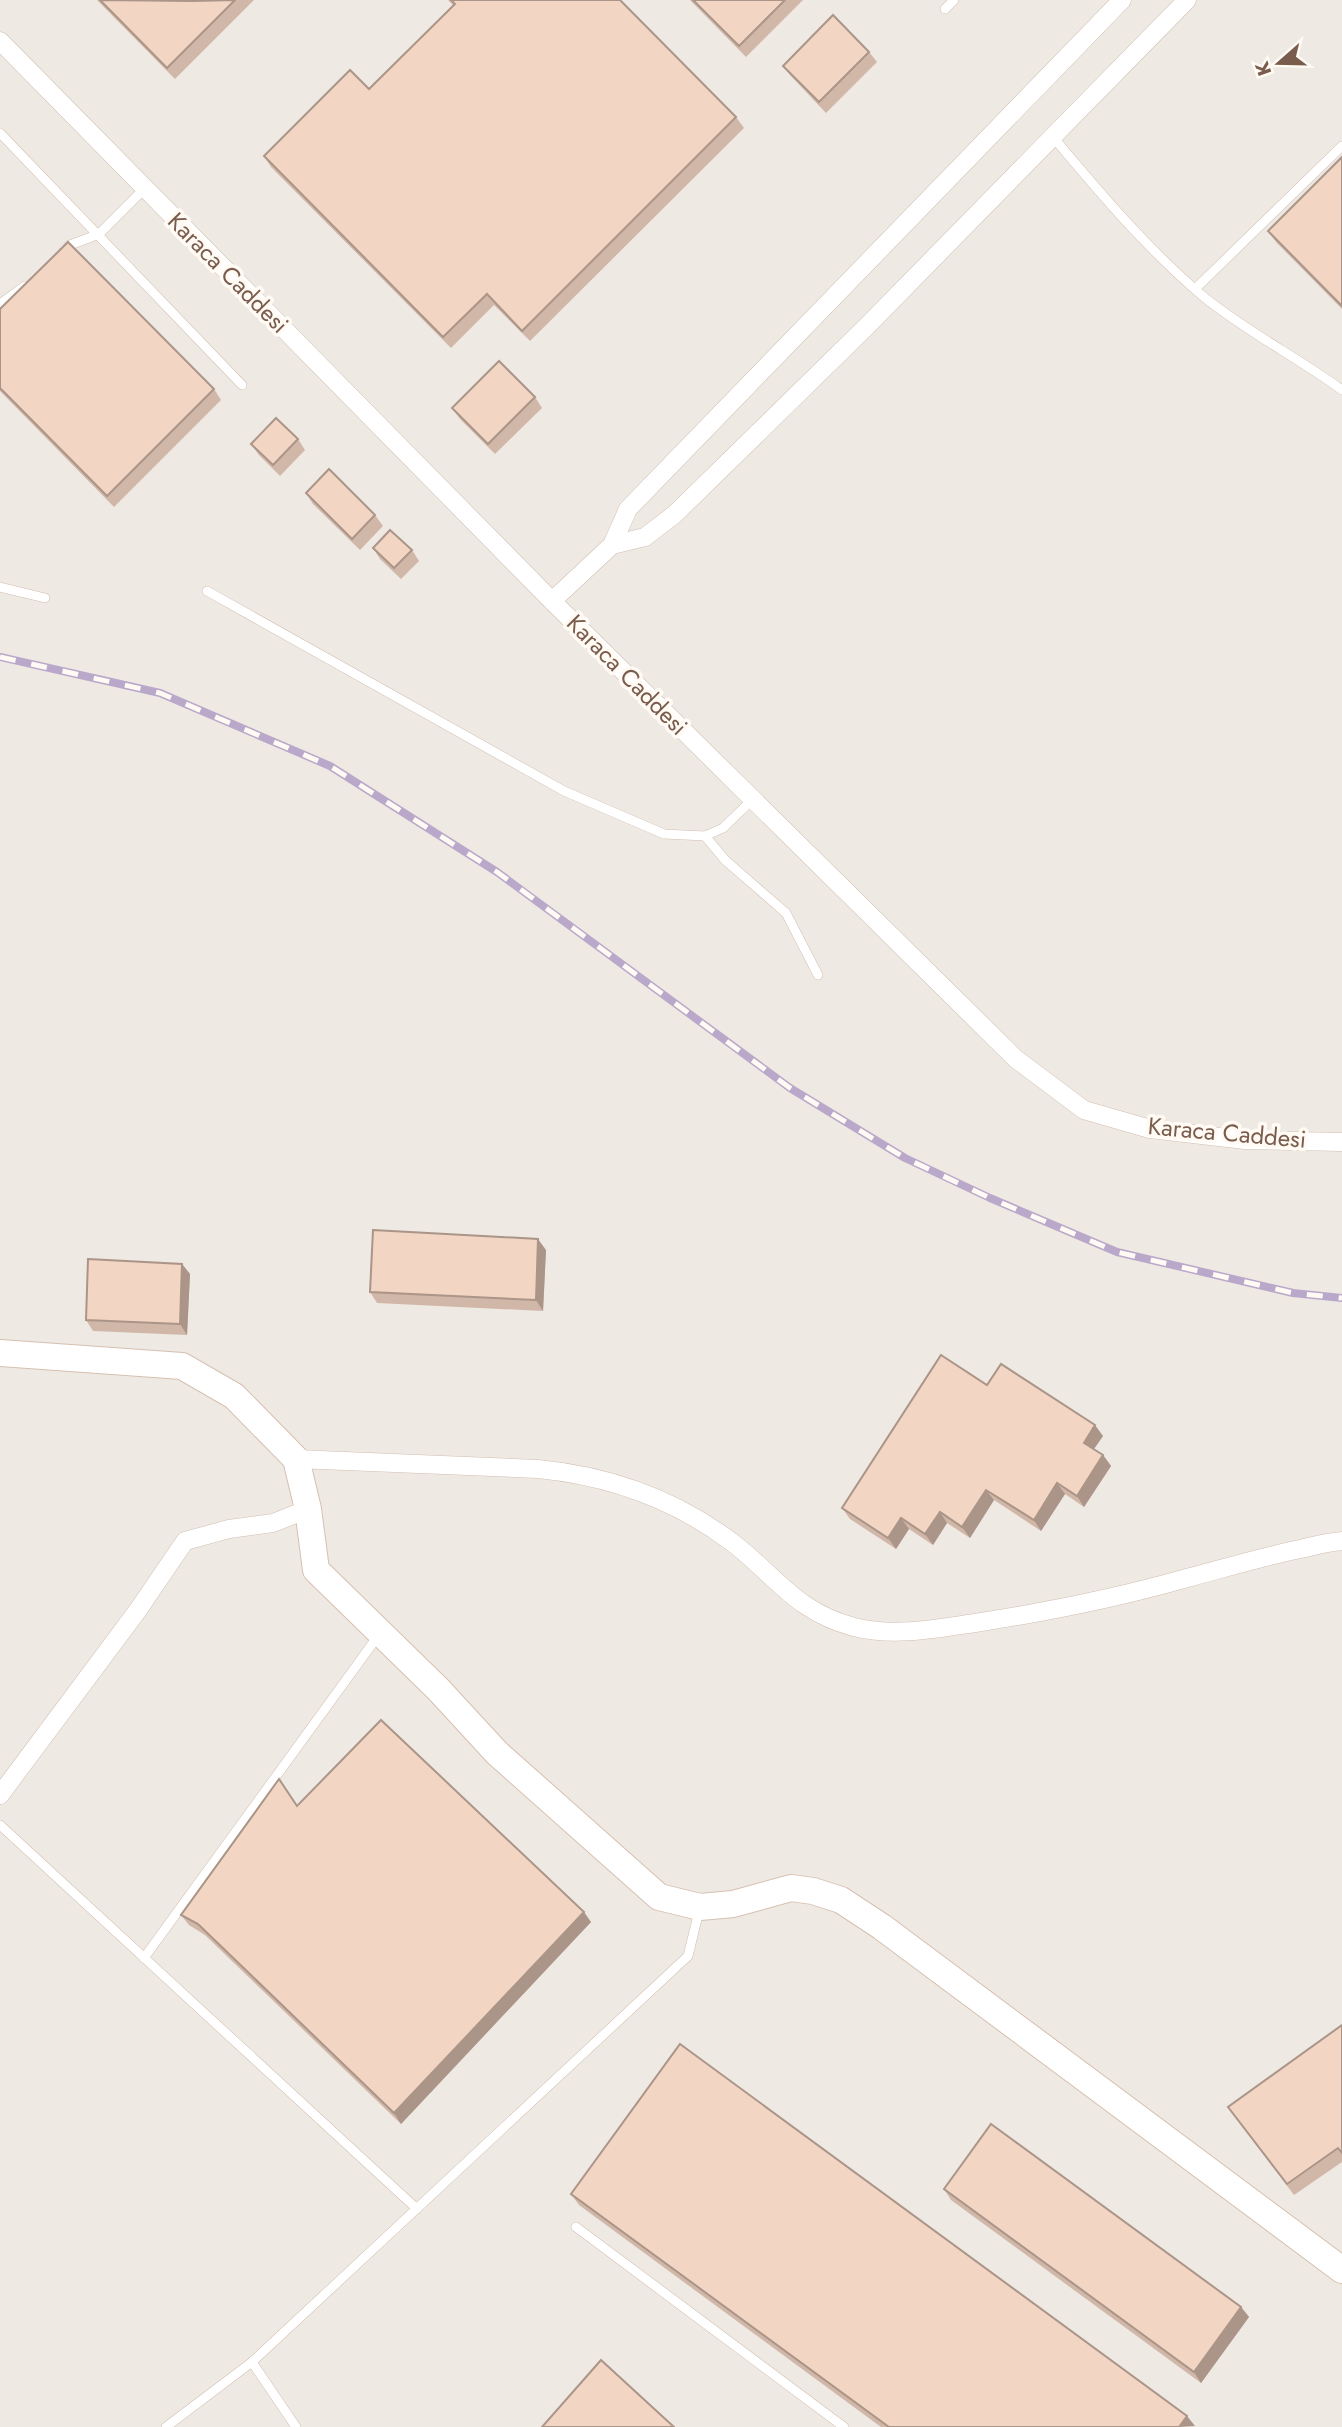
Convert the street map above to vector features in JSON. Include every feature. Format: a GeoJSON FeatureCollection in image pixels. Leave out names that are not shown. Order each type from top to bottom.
{"type":"FeatureCollection","features":[{"type":"Feature","properties":{"kind":"street"},"geometry":{"type":"LineString","coordinates":[[552,601],[612,545],[628,509],[1122,0]]}},
{"type":"Feature","properties":{"kind":"street"},"geometry":{"type":"LineString","coordinates":[[612,545],[645,537],[675,514],[867,327],[1187,0]]}},
{"type":"Feature","properties":{"kind":"street","name":"Karaca Caddesi"},"geometry":{"type":"LineString","coordinates":[[0,41],[552,601],[1016,1059],[1084,1110],[1150,1129],[1245,1140],[1342,1142]]}},
{"type":"Feature","properties":{"kind":"street"},"geometry":{"type":"LineString","coordinates":[[0,1353],[182,1366],[234,1396],[296,1459],[316,1570],[438,1689],[497,1753],[659,1897],[700,1907],[733,1905],[792,1888],[841,1900],[882,1927],[1342,2270]]}},
{"type":"Feature","properties":{"kind":"street"},"geometry":{"type":"LineString","coordinates":[[296,1459],[538,1469],[598,1478],[656,1497],[710,1527],[735,1544],[797,1601],[816,1612],[853,1627],[888,1632],[963,1625],[1076,1605],[1178,1581],[1245,1561],[1342,1541]]}},
{"type":"Feature","properties":{"kind":"street"},"geometry":{"type":"LineString","coordinates":[[0,1795],[138,1610],[185,1541],[229,1529],[273,1522],[307,1509]]}},
{"type":"Feature","properties":{"kind":"lane"},"geometry":{"type":"LineString","coordinates":[[945,9],[954,0]]}},
{"type":"Feature","properties":{"kind":"lane"},"geometry":{"type":"LineString","coordinates":[[0,133],[242,385]]}},
{"type":"Feature","properties":{"kind":"lane"},"geometry":{"type":"LineString","coordinates":[[1053,137],[1151,247],[1195,289],[1230,316],[1342,390]]}},
{"type":"Feature","properties":{"kind":"lane"},"geometry":{"type":"LineString","coordinates":[[1195,289],[1342,146]]}},
{"type":"Feature","properties":{"kind":"lane"},"geometry":{"type":"LineString","coordinates":[[53,261],[70,245],[99,234],[145,189]]}},
{"type":"Feature","properties":{"kind":"lane"},"geometry":{"type":"LineString","coordinates":[[0,304],[35,276]]}},
{"type":"Feature","properties":{"kind":"lane"},"geometry":{"type":"LineString","coordinates":[[0,587],[45,598]]}},
{"type":"Feature","properties":{"kind":"lane"},"geometry":{"type":"LineString","coordinates":[[207,592],[564,791],[664,834],[705,836],[723,828],[753,799]]}},
{"type":"Feature","properties":{"kind":"lane"},"geometry":{"type":"LineString","coordinates":[[705,836],[725,860],[786,913],[818,975]]}},
{"type":"Feature","properties":{"kind":"lane"},"geometry":{"type":"LineString","coordinates":[[144,1958],[380,1633]]}},
{"type":"Feature","properties":{"kind":"lane"},"geometry":{"type":"LineString","coordinates":[[0,1825],[417,2209]]}},
{"type":"Feature","properties":{"kind":"lane"},"geometry":{"type":"LineString","coordinates":[[166,2427],[252,2362],[688,1956],[700,1907]]}},
{"type":"Feature","properties":{"kind":"lane"},"geometry":{"type":"LineString","coordinates":[[576,2227],[844,2427]]}},
{"type":"Feature","properties":{"kind":"lane"},"geometry":{"type":"LineString","coordinates":[[252,2362],[296,2427]]}},
{"type":"Feature","properties":{"kind":"shaded area"},"geometry":{"type":"Polygon","coordinates":[[[0,0],[1342,0],[1342,2427],[0,2427],[0,0]]]}},
{"type":"Feature","properties":{"kind":"building"},"geometry":{"type":"Polygon","coordinates":[[[100,0],[193,1],[235,0],[167,68],[100,0]]]}},
{"type":"Feature","properties":{"kind":"building"},"geometry":{"type":"Polygon","coordinates":[[[451,0],[620,0],[736,117],[522,331],[487,294],[443,337],[264,156],[350,70],[369,89],[455,4],[451,0]]]}},
{"type":"Feature","properties":{"kind":"building"},"geometry":{"type":"Polygon","coordinates":[[[693,0],[785,0],[739,46],[693,0]]]}},
{"type":"Feature","properties":{"kind":"building"},"geometry":{"type":"Polygon","coordinates":[[[833,15],[869,52],[819,102],[783,66],[833,15]]]}},
{"type":"Feature","properties":{"kind":"building"},"geometry":{"type":"Polygon","coordinates":[[[1342,157],[1342,306],[1268,231],[1342,157]]]}},
{"type":"Feature","properties":{"kind":"building"},"geometry":{"type":"Polygon","coordinates":[[[68,242],[214,389],[107,496],[0,388],[0,309],[68,242]]]}},
{"type":"Feature","properties":{"kind":"building"},"geometry":{"type":"Polygon","coordinates":[[[499,361],[535,397],[488,444],[452,408],[499,361]]]}},
{"type":"Feature","properties":{"kind":"building"},"geometry":{"type":"Polygon","coordinates":[[[276,418],[298,439],[273,465],[251,444],[276,418]]]}},
{"type":"Feature","properties":{"kind":"building"},"geometry":{"type":"Polygon","coordinates":[[[329,469],[375,515],[352,539],[306,493],[329,469]]]}},
{"type":"Feature","properties":{"kind":"building"},"geometry":{"type":"Polygon","coordinates":[[[390,530],[412,550],[394,568],[373,548],[390,530]]]}},
{"type":"Feature","properties":{"kind":"building"},"geometry":{"type":"Polygon","coordinates":[[[373,1230],[538,1239],[536,1300],[370,1292],[373,1230]]]}},
{"type":"Feature","properties":{"kind":"building"},"geometry":{"type":"Polygon","coordinates":[[[88,1259],[182,1264],[180,1324],[86,1320],[88,1259]]]}},
{"type":"Feature","properties":{"kind":"building"},"geometry":{"type":"Polygon","coordinates":[[[941,1355],[987,1385],[1001,1364],[1095,1425],[1084,1443],[1103,1455],[1077,1496],[1057,1483],[1034,1520],[986,1490],[962,1527],[940,1512],[925,1534],[901,1518],[888,1538],[842,1508],[941,1355]]]}},
{"type":"Feature","properties":{"kind":"building"},"geometry":{"type":"Polygon","coordinates":[[[381,1720],[584,1912],[394,2113],[198,1924],[181,1915],[279,1779],[297,1806],[381,1720]]]}},
{"type":"Feature","properties":{"kind":"building"},"geometry":{"type":"Polygon","coordinates":[[[1342,2025],[1342,2153],[1338,2148],[1287,2184],[1228,2107],[1342,2025]]]}},
{"type":"Feature","properties":{"kind":"building"},"geometry":{"type":"Polygon","coordinates":[[[680,2044],[1187,2416],[1179,2427],[889,2427],[571,2194],[680,2044]]]}},
{"type":"Feature","properties":{"kind":"building"},"geometry":{"type":"Polygon","coordinates":[[[991,2124],[1241,2307],[1194,2372],[944,2189],[991,2124]]]}},
{"type":"Feature","properties":{"kind":"building"},"geometry":{"type":"Polygon","coordinates":[[[601,2360],[674,2427],[542,2427],[601,2360]]]}},
{"type":"Feature","properties":{"kind":"railway"},"geometry":{"type":"LineString","coordinates":[[0,657],[160,693],[330,766],[497,872],[790,1088],[905,1158],[990,1198],[1117,1252],[1293,1293],[1342,1298]]}}]}
